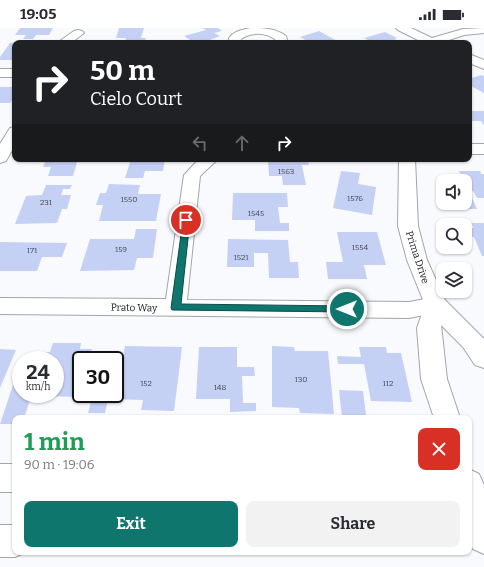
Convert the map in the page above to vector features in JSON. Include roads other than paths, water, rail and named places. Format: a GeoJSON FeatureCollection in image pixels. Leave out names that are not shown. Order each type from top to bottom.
{"type":"FeatureCollection","features":[{"type":"Feature","properties":{"kind":"street"},"geometry":{"type":"LineString","coordinates":[[402,28],[426,40]]}},
{"type":"Feature","properties":{"kind":"street"},"geometry":{"type":"LineString","coordinates":[[235,40],[243,30],[272,33],[279,36],[282,40]]}},
{"type":"Feature","properties":{"kind":"street"},"geometry":{"type":"LineString","coordinates":[[440,40],[463,32],[484,30]]}},
{"type":"Feature","properties":{"kind":"street"},"geometry":{"type":"LineString","coordinates":[[68,40],[78,33]]}},
{"type":"Feature","properties":{"kind":"street"},"geometry":{"type":"LineString","coordinates":[[472,59],[484,65]]}},
{"type":"Feature","properties":{"kind":"street"},"geometry":{"type":"LineString","coordinates":[[0,73],[12,73]]}},
{"type":"Feature","properties":{"kind":"street"},"geometry":{"type":"LineString","coordinates":[[0,158],[12,136]]}},
{"type":"Feature","properties":{"kind":"street"},"geometry":{"type":"LineString","coordinates":[[472,149],[484,149]]}},
{"type":"Feature","properties":{"kind":"street"},"geometry":{"type":"LineString","coordinates":[[176,308],[192,175],[206,162]]}},
{"type":"Feature","properties":{"kind":"street","name":"Prima Drive"},"geometry":{"type":"LineString","coordinates":[[407,162],[408,226],[418,260],[436,305],[471,340],[484,358]]}},
{"type":"Feature","properties":{"kind":"street"},"geometry":{"type":"LineString","coordinates":[[436,305],[429,328],[434,379],[446,415]]}},
{"type":"Feature","properties":{"kind":"street","name":"Prato Way"},"geometry":{"type":"LineString","coordinates":[[0,306],[409,310],[436,305]]}},
{"type":"Feature","properties":{"kind":"street"},"geometry":{"type":"LineString","coordinates":[[0,478],[12,478]]}},
{"type":"Feature","properties":{"kind":"street"},"geometry":{"type":"LineString","coordinates":[[472,484],[484,484]]}},
{"type":"Feature","properties":{"kind":"street"},"geometry":{"type":"LineString","coordinates":[[472,495],[484,538]]}},
{"type":"Feature","properties":{"kind":"street"},"geometry":{"type":"LineString","coordinates":[[0,541],[12,541]]}},
{"type":"Feature","properties":{"kind":"street"},"geometry":{"type":"LineString","coordinates":[[472,548],[484,548]]}}]}
